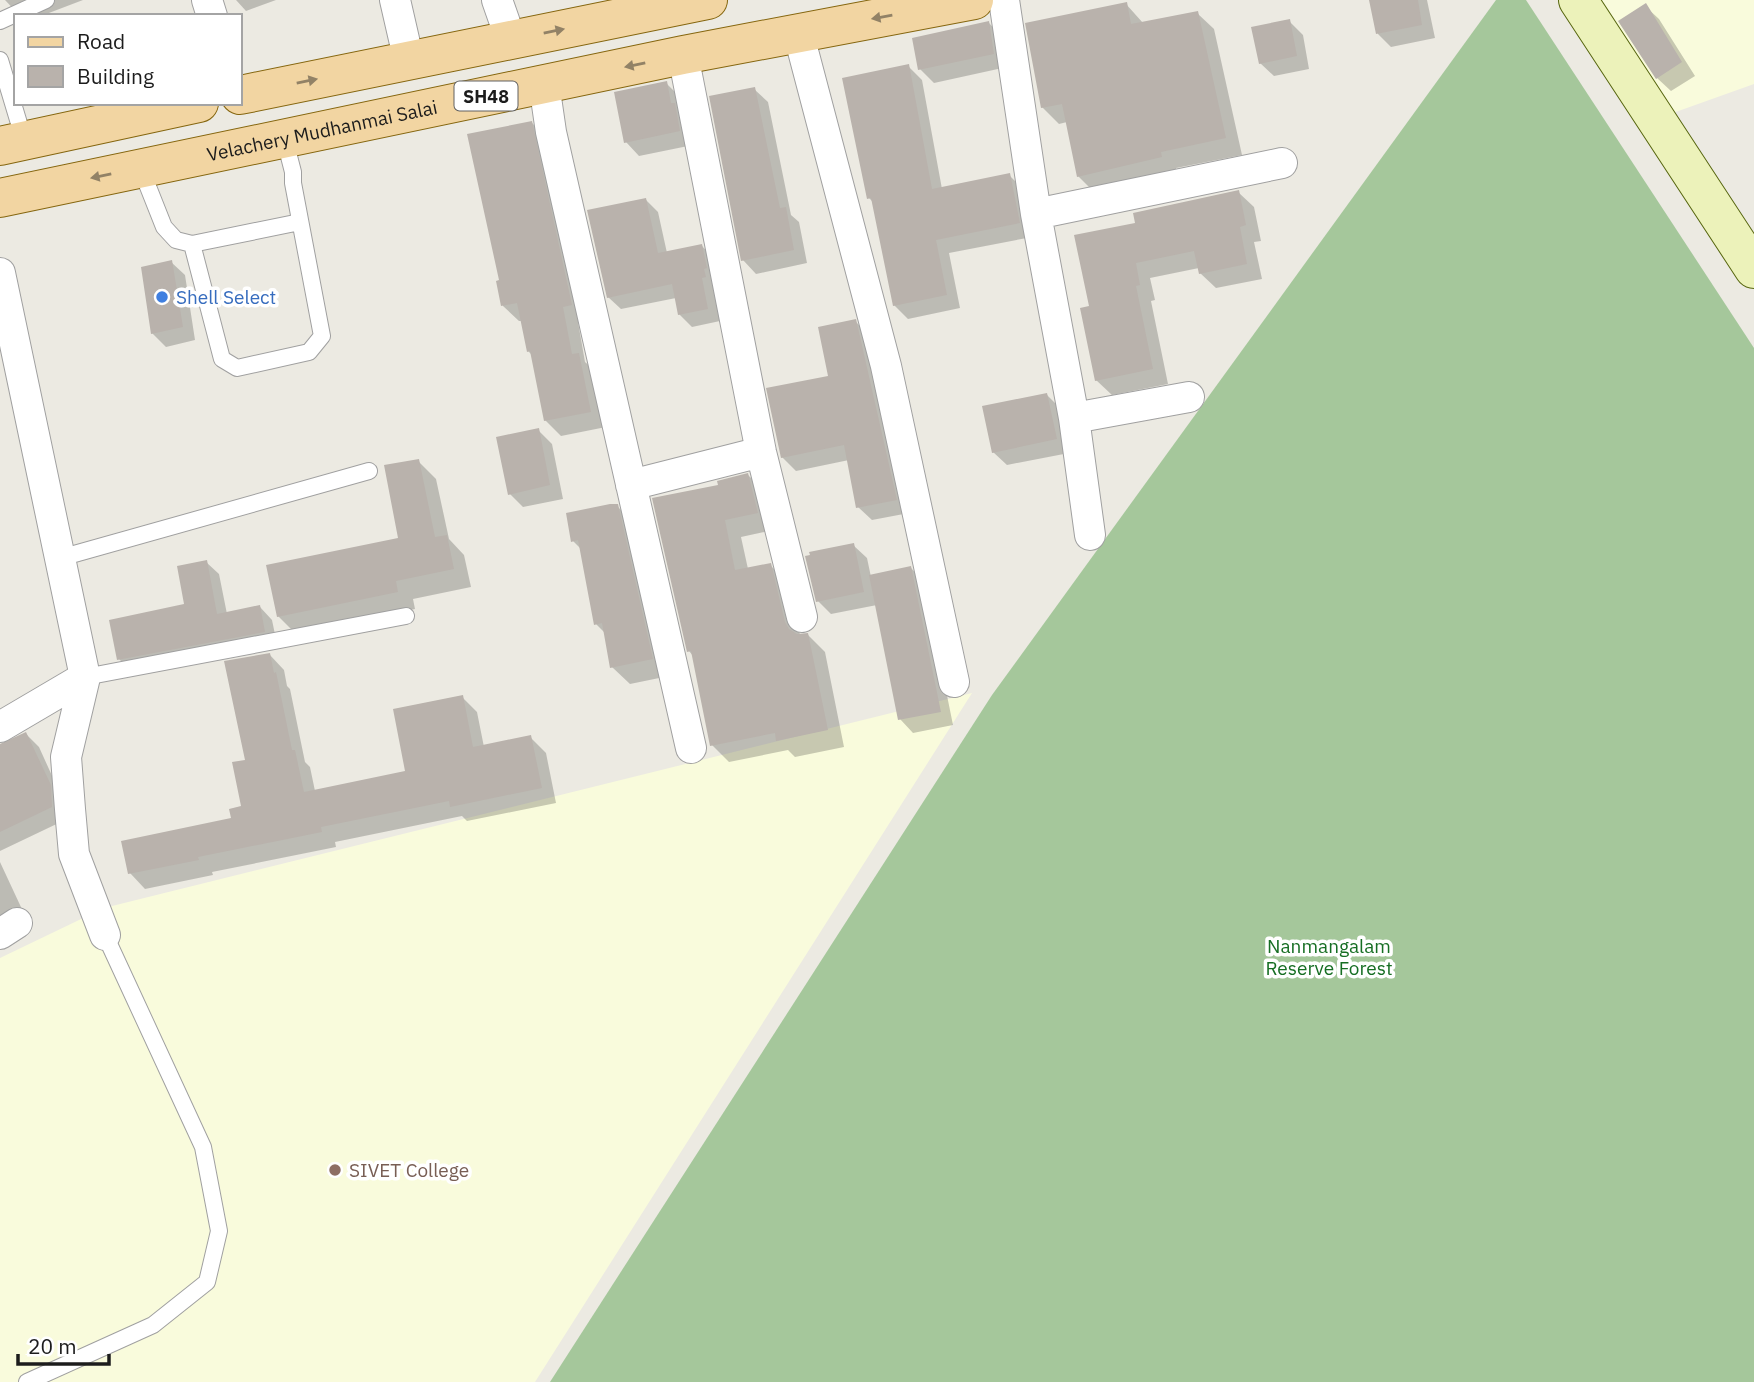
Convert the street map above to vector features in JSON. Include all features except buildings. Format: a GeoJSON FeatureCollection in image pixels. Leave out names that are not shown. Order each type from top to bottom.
{"type":"FeatureCollection","features":[{"type":"Feature","properties":{"kind":"main road","name":"Velachery Mudhanmai Salai"},"geometry":{"type":"LineString","coordinates":[[0,198],[683,55],[974,0]]}},
{"type":"Feature","properties":{"kind":"main road"},"geometry":{"type":"LineString","coordinates":[[242,95],[700,1]]}},
{"type":"Feature","properties":{"kind":"main road"},"geometry":{"type":"LineString","coordinates":[[12,143],[190,105]]}},
{"type":"Feature","properties":{"kind":"street"},"geometry":{"type":"LineString","coordinates":[[395,0],[409,61]]}},
{"type":"Feature","properties":{"kind":"street"},"geometry":{"type":"LineString","coordinates":[[497,0],[511,40]]}},
{"type":"Feature","properties":{"kind":"street"},"geometry":{"type":"LineString","coordinates":[[1004,0],[1036,214],[1074,418],[1090,535]]}},
{"type":"Feature","properties":{"kind":"street"},"geometry":{"type":"LineString","coordinates":[[1578,0],[1754,269]]}},
{"type":"Feature","properties":{"kind":"street"},"geometry":{"type":"LineString","coordinates":[[798,32],[887,366],[954,682]]}},
{"type":"Feature","properties":{"kind":"street"},"geometry":{"type":"LineString","coordinates":[[683,55],[761,452],[802,617]]}},
{"type":"Feature","properties":{"kind":"street"},"geometry":{"type":"LineString","coordinates":[[544,84],[551,132],[691,748]]}},
{"type":"Feature","properties":{"kind":"street"},"geometry":{"type":"LineString","coordinates":[[1036,214],[1282,163]]}},
{"type":"Feature","properties":{"kind":"street"},"geometry":{"type":"LineString","coordinates":[[0,273],[85,677],[66,757],[69,809],[74,854],[105,935]]}},
{"type":"Feature","properties":{"kind":"street"},"geometry":{"type":"LineString","coordinates":[[1074,418],[1189,397]]}},
{"type":"Feature","properties":{"kind":"street"},"geometry":{"type":"LineString","coordinates":[[631,485],[761,452]]}},
{"type":"Feature","properties":{"kind":"street"},"geometry":{"type":"LineString","coordinates":[[0,727],[85,677]]}},
{"type":"Feature","properties":{"kind":"lane"},"geometry":{"type":"LineString","coordinates":[[19,14],[38,7]]}},
{"type":"Feature","properties":{"kind":"lane"},"geometry":{"type":"LineString","coordinates":[[0,60],[12,143]]}},
{"type":"Feature","properties":{"kind":"lane"},"geometry":{"type":"LineString","coordinates":[[192,244],[222,359],[237,368],[309,352],[322,336],[293,172],[284,137]]}},
{"type":"Feature","properties":{"kind":"lane"},"geometry":{"type":"LineString","coordinates":[[141,167],[164,227],[176,240],[192,244],[300,222]]}},
{"type":"Feature","properties":{"kind":"lane"},"geometry":{"type":"LineString","coordinates":[[60,558],[369,471]]}},
{"type":"Feature","properties":{"kind":"lane"},"geometry":{"type":"LineString","coordinates":[[85,677],[406,616]]}},
{"type":"Feature","properties":{"kind":"lane"},"geometry":{"type":"LineString","coordinates":[[27,1382],[153,1325],[207,1282],[219,1231],[202,1147],[105,935]]}},
{"type":"Feature","properties":{"kind":"shaded area"},"geometry":{"type":"Polygon","coordinates":[[[1594,0],[1754,0],[1754,84],[1670,114],[1594,0]]]}},
{"type":"Feature","properties":{"kind":"shaded area","name":"SIVET College"},"geometry":{"type":"Polygon","coordinates":[[[972,693],[535,1382],[0,1382],[0,958],[104,908],[972,693]]]}},
{"type":"Feature","properties":{"kind":"green space","name":"Nanmangalam Reserve Forest"},"geometry":{"type":"Polygon","coordinates":[[[1496,0],[1526,0],[1754,348],[1754,1382],[550,1382],[992,695],[1496,0]]]}},
{"type":"Feature","properties":{"kind":"place","name":"Shell Select"},"geometry":{"type":"Point","coordinates":[162,297]}},
{"type":"Feature","properties":{"kind":"place","name":"SIVET College"},"geometry":{"type":"Point","coordinates":[335,1170]}}]}
